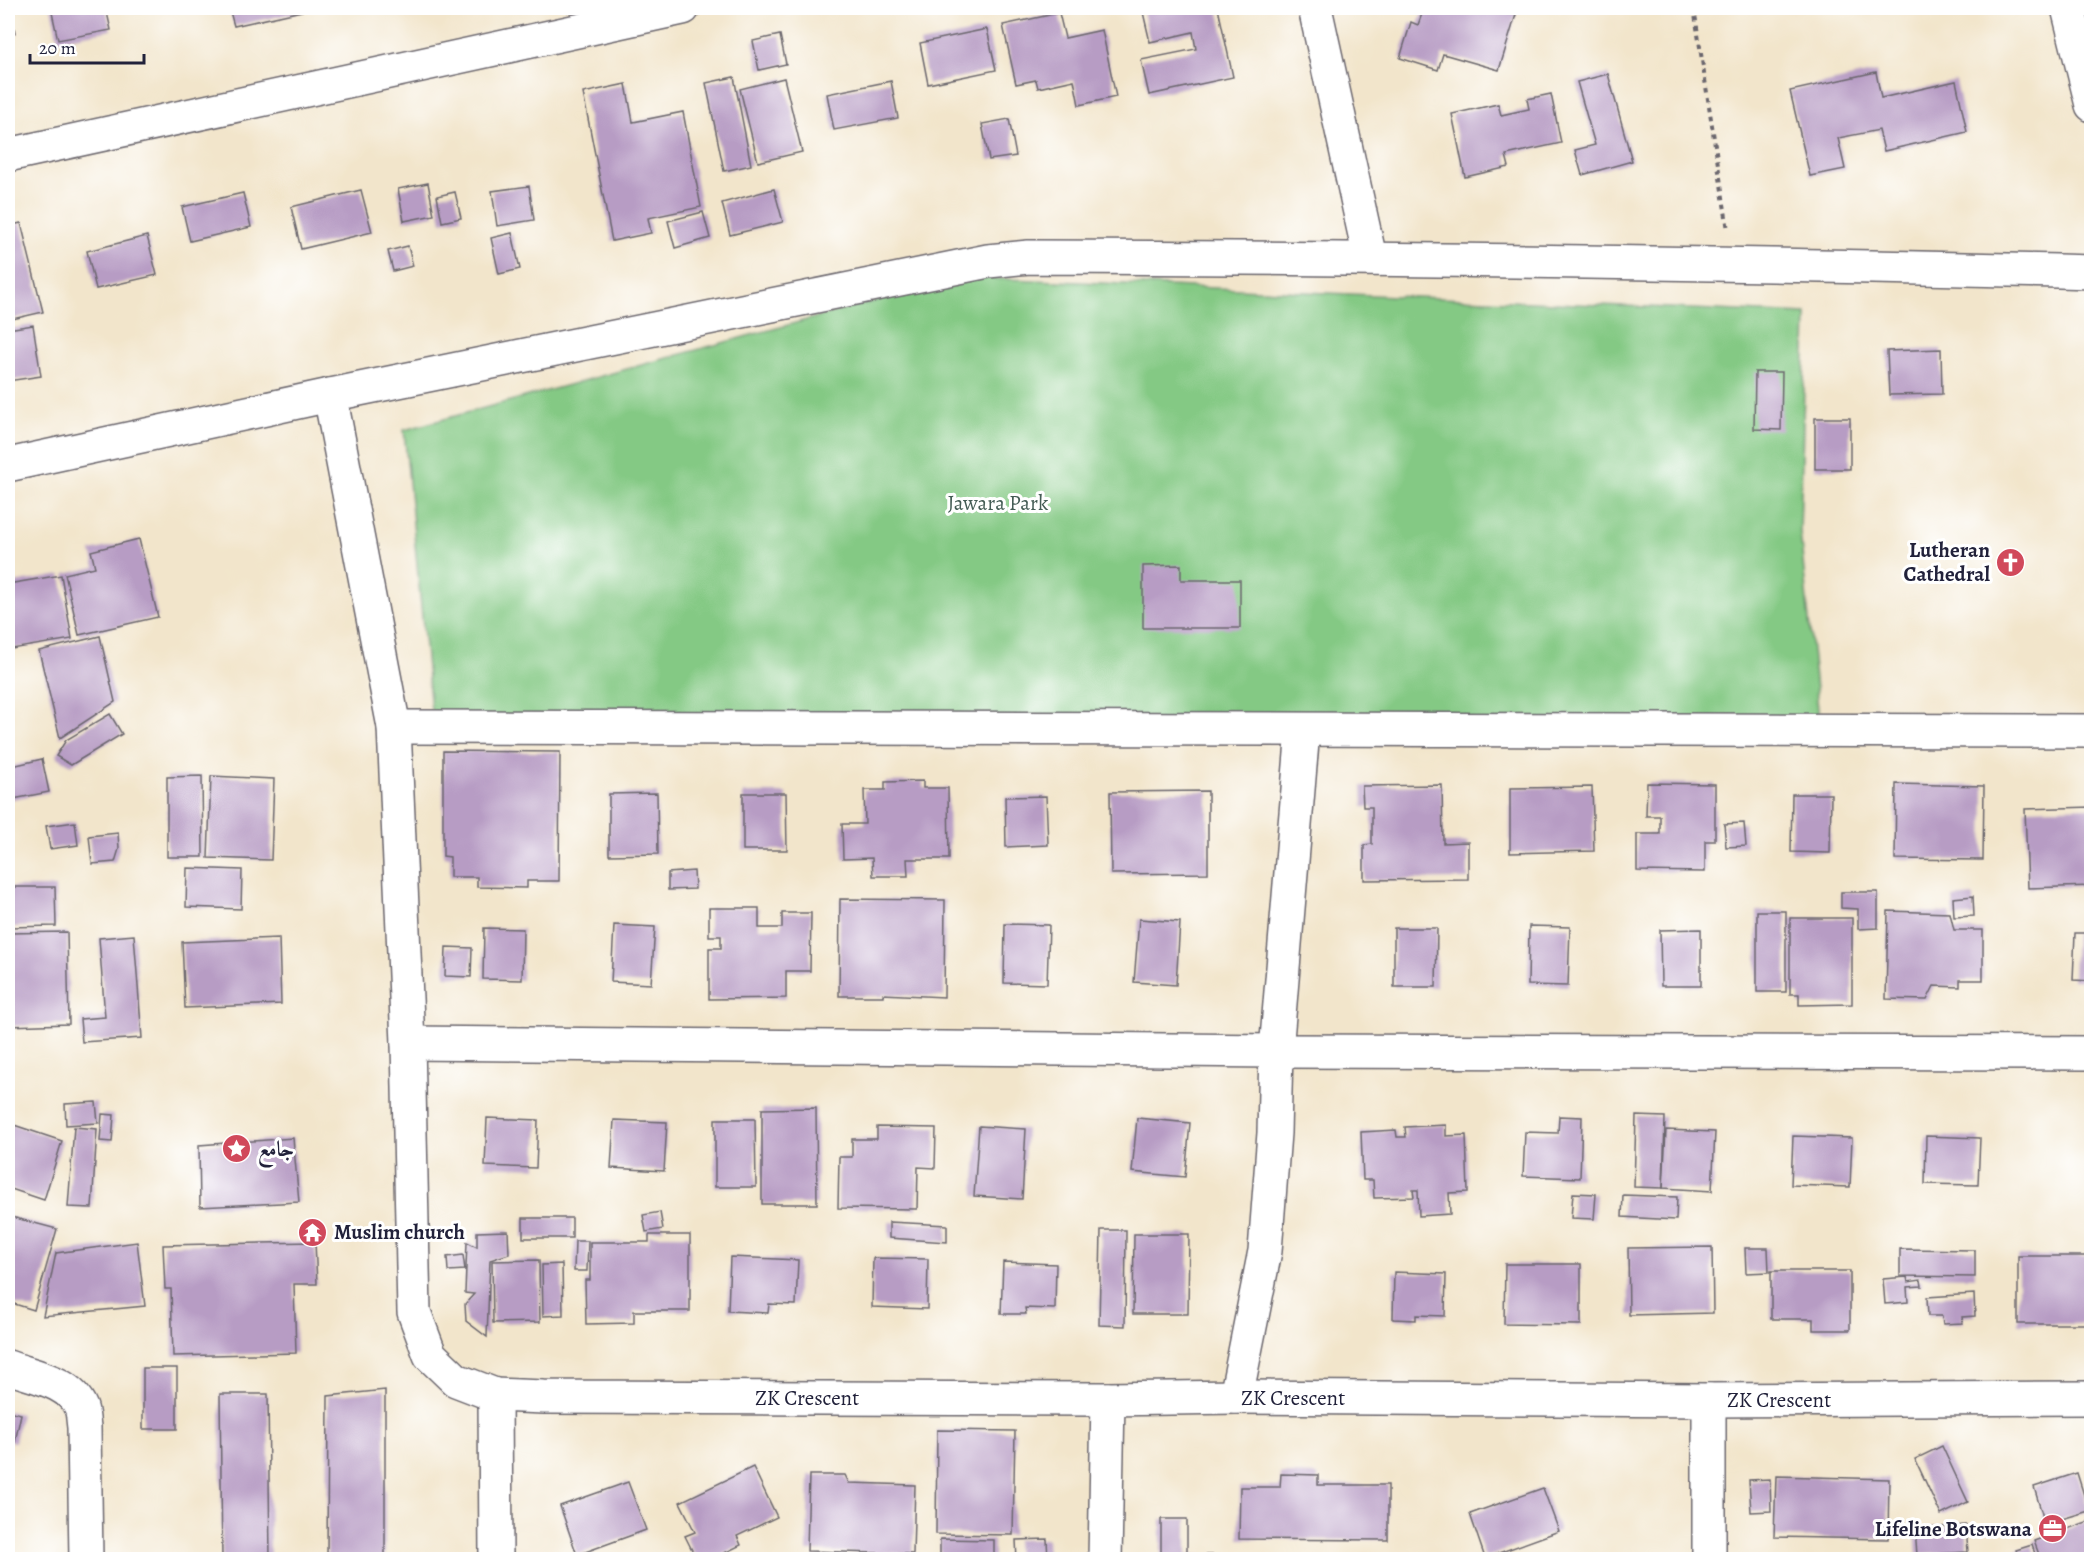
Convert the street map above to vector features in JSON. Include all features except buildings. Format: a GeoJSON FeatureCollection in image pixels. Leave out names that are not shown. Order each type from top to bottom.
{"type":"FeatureCollection","features":[{"type":"Feature","properties":{"kind":"street"},"geometry":{"type":"LineString","coordinates":[[8,155],[682,8]]}},
{"type":"Feature","properties":{"kind":"street"},"geometry":{"type":"LineString","coordinates":[[1315,8],[1370,258]]}},
{"type":"Feature","properties":{"kind":"street"},"geometry":{"type":"LineString","coordinates":[[2068,8],[2091,105]]}},
{"type":"Feature","properties":{"kind":"street"},"geometry":{"type":"LineString","coordinates":[[8,465],[330,395],[988,261],[1029,257],[1370,258],[1733,263],[2091,272]]}},
{"type":"Feature","properties":{"kind":"street"},"geometry":{"type":"LineString","coordinates":[[330,395],[394,727],[408,1043],[414,1312],[430,1355],[456,1380],[495,1395],[496,1560]]}},
{"type":"Feature","properties":{"kind":"street"},"geometry":{"type":"LineString","coordinates":[[394,727],[2091,731]]}},
{"type":"Feature","properties":{"kind":"street"},"geometry":{"type":"LineString","coordinates":[[1236,1397],[1265,1251],[1274,1132],[1276,1051],[1303,730]]}},
{"type":"Feature","properties":{"kind":"street"},"geometry":{"type":"LineString","coordinates":[[408,1043],[1276,1051],[2091,1053]]}},
{"type":"Feature","properties":{"kind":"street"},"geometry":{"type":"LineString","coordinates":[[8,1367],[56,1384],[72,1394],[81,1409],[84,1427],[86,1560]]}},
{"type":"Feature","properties":{"kind":"street","name":"ZK Crescent"},"geometry":{"type":"LineString","coordinates":[[495,1395],[1108,1399],[1236,1397],[1709,1400],[2091,1398]]}},
{"type":"Feature","properties":{"kind":"street"},"geometry":{"type":"LineString","coordinates":[[1105,1560],[1108,1399]]}},
{"type":"Feature","properties":{"kind":"street"},"geometry":{"type":"LineString","coordinates":[[1709,1400],[1709,1560]]}},
{"type":"Feature","properties":{"kind":"path"},"geometry":{"type":"LineString","coordinates":[[1694,8],[1733,263]]}},
{"type":"Feature","properties":{"kind":"green space","name":"Jawara Park"},"geometry":{"type":"Polygon","coordinates":[[[963,277],[1806,314],[1800,532],[1820,729],[432,720],[404,430],[963,277]]]}},
{"type":"Feature","properties":{"kind":"place","name":"Lutheran Cathedral"},"geometry":{"type":"Point","coordinates":[2011,562]}},
{"type":"Feature","properties":{"kind":"place","name":"جامع"},"geometry":{"type":"Point","coordinates":[237,1149]}},
{"type":"Feature","properties":{"kind":"place","name":"Muslim church"},"geometry":{"type":"Point","coordinates":[313,1232]}},
{"type":"Feature","properties":{"kind":"place","name":"Lifeline Botswana"},"geometry":{"type":"Point","coordinates":[2053,1529]}}]}
